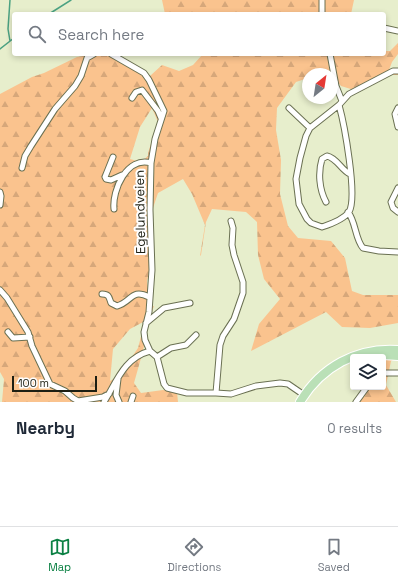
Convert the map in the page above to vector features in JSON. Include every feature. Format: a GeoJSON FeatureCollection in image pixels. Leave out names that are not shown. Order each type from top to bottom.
{"type":"FeatureCollection","features":[{"type":"Feature","properties":{"kind":"main road"},"geometry":{"type":"LineString","coordinates":[[364,354],[375,350],[398,350]]}},
{"type":"Feature","properties":{"kind":"main road"},"geometry":{"type":"LineString","coordinates":[[386,355],[398,356]]}},
{"type":"Feature","properties":{"kind":"main road"},"geometry":{"type":"LineString","coordinates":[[302,399],[316,380],[330,368],[350,358]]}},
{"type":"Feature","properties":{"kind":"street"},"geometry":{"type":"LineString","coordinates":[[322,0],[322,12]]}},
{"type":"Feature","properties":{"kind":"street"},"geometry":{"type":"LineString","coordinates":[[386,28],[398,31]]}},
{"type":"Feature","properties":{"kind":"street"},"geometry":{"type":"LineString","coordinates":[[22,168],[25,156],[31,146],[55,109],[75,86],[81,76],[87,58],[90,56]]}},
{"type":"Feature","properties":{"kind":"street","name":"Egelundveien"},"geometry":{"type":"LineString","coordinates":[[114,56],[144,74],[149,80],[164,111],[150,163],[152,270],[145,340],[150,351]]}},
{"type":"Feature","properties":{"kind":"street"},"geometry":{"type":"LineString","coordinates":[[330,56],[340,103],[350,163],[352,200],[348,212],[339,220],[322,227],[311,223],[302,212],[299,204],[296,179],[304,145],[310,128],[340,103],[349,94],[393,71],[398,71]]}},
{"type":"Feature","properties":{"kind":"street"},"geometry":{"type":"LineString","coordinates":[[132,98],[136,92],[142,90],[158,111],[161,118]]}},
{"type":"Feature","properties":{"kind":"street"},"geometry":{"type":"LineString","coordinates":[[289,108],[310,128]]}},
{"type":"Feature","properties":{"kind":"street"},"geometry":{"type":"LineString","coordinates":[[398,108],[395,114],[398,127]]}},
{"type":"Feature","properties":{"kind":"street"},"geometry":{"type":"LineString","coordinates":[[326,202],[320,185],[320,168],[322,159],[327,156],[331,157],[350,174]]}},
{"type":"Feature","properties":{"kind":"street"},"geometry":{"type":"LineString","coordinates":[[113,157],[105,175],[106,179],[111,180],[119,178],[133,165],[146,161],[150,163]]}},
{"type":"Feature","properties":{"kind":"street"},"geometry":{"type":"LineString","coordinates":[[114,208],[114,196],[116,189],[126,172]]}},
{"type":"Feature","properties":{"kind":"street"},"geometry":{"type":"LineString","coordinates":[[398,188],[391,202],[393,208],[398,212]]}},
{"type":"Feature","properties":{"kind":"street"},"geometry":{"type":"LineString","coordinates":[[0,192],[0,205]]}},
{"type":"Feature","properties":{"kind":"street"},"geometry":{"type":"LineString","coordinates":[[348,212],[354,222],[363,248],[398,252]]}},
{"type":"Feature","properties":{"kind":"street"},"geometry":{"type":"LineString","coordinates":[[216,393],[220,345],[223,336],[234,318],[243,293],[243,282],[232,245],[233,228],[231,221]]}},
{"type":"Feature","properties":{"kind":"street"},"geometry":{"type":"LineString","coordinates":[[0,290],[28,332],[36,354],[52,385],[65,391],[78,401],[103,397],[109,394]]}},
{"type":"Feature","properties":{"kind":"street"},"geometry":{"type":"LineString","coordinates":[[102,294],[109,296],[111,303],[117,306],[122,305],[138,293],[143,293],[149,297]]}},
{"type":"Feature","properties":{"kind":"street"},"geometry":{"type":"LineString","coordinates":[[146,323],[164,308],[190,303]]}},
{"type":"Feature","properties":{"kind":"street"},"geometry":{"type":"LineString","coordinates":[[8,332],[13,338],[30,337]]}},
{"type":"Feature","properties":{"kind":"street"},"geometry":{"type":"LineString","coordinates":[[157,357],[171,348],[186,345],[196,335]]}},
{"type":"Feature","properties":{"kind":"street"},"geometry":{"type":"LineString","coordinates":[[104,402],[117,378],[131,360],[150,351],[157,357],[164,384],[167,388],[187,393],[230,394],[256,386],[280,383],[288,384],[302,399]]}},
{"type":"Feature","properties":{"kind":"street"},"geometry":{"type":"LineString","coordinates":[[386,373],[398,373]]}},
{"type":"Feature","properties":{"kind":"street"},"geometry":{"type":"LineString","coordinates":[[117,378],[116,395],[119,402]]}},
{"type":"Feature","properties":{"kind":"street"},"geometry":{"type":"LineString","coordinates":[[356,402],[365,390]]}},
{"type":"Feature","properties":{"kind":"street"},"geometry":{"type":"LineString","coordinates":[[131,402],[134,396]]}},
{"type":"Feature","properties":{"kind":"green space"},"geometry":{"type":"Polygon","coordinates":[[[162,0],[354,0],[351,12],[165,12],[162,0]]]}},
{"type":"Feature","properties":{"kind":"green space"},"geometry":{"type":"Polygon","coordinates":[[[398,43],[398,54],[392,62],[389,70],[398,73],[398,75],[384,75],[354,90],[341,86],[338,82],[338,68],[302,68],[302,80],[296,82],[277,108],[276,130],[281,160],[280,194],[288,226],[298,238],[331,241],[345,258],[352,291],[363,295],[398,295],[398,323],[370,328],[342,327],[326,312],[251,351],[259,324],[280,299],[264,279],[258,255],[257,222],[246,212],[212,209],[206,222],[200,256],[205,225],[192,194],[183,179],[158,193],[152,211],[154,248],[147,281],[150,307],[154,306],[149,319],[143,351],[134,383],[141,393],[163,390],[177,392],[178,402],[2,402],[4,379],[0,372],[0,94],[32,77],[44,73],[77,57],[83,56],[116,56],[137,72],[150,76],[162,65],[179,71],[193,65],[201,56],[386,56],[386,51],[390,51],[398,43]],[[152,108],[140,127],[130,159],[141,162],[148,156],[158,122],[152,108]],[[145,321],[130,329],[113,349],[110,381],[119,376],[138,348],[145,321]]]}},
{"type":"Feature","properties":{"kind":"green space"},"geometry":{"type":"Polygon","coordinates":[[[359,350],[398,350],[398,358],[391,361],[386,385],[386,354],[355,354],[359,350]]]}},
{"type":"Feature","properties":{"kind":"green space"},"geometry":{"type":"Polygon","coordinates":[[[386,385],[396,402],[355,402],[361,390],[386,390],[386,385]]]}},
{"type":"Feature","properties":{"kind":"waterway"},"geometry":{"type":"LineString","coordinates":[[10,0],[8,29],[10,41]]}},
{"type":"Feature","properties":{"kind":"waterway"},"geometry":{"type":"LineString","coordinates":[[52,12],[71,0]]}},
{"type":"Feature","properties":{"kind":"waterway"},"geometry":{"type":"LineString","coordinates":[[0,49],[12,40]]}}]}
